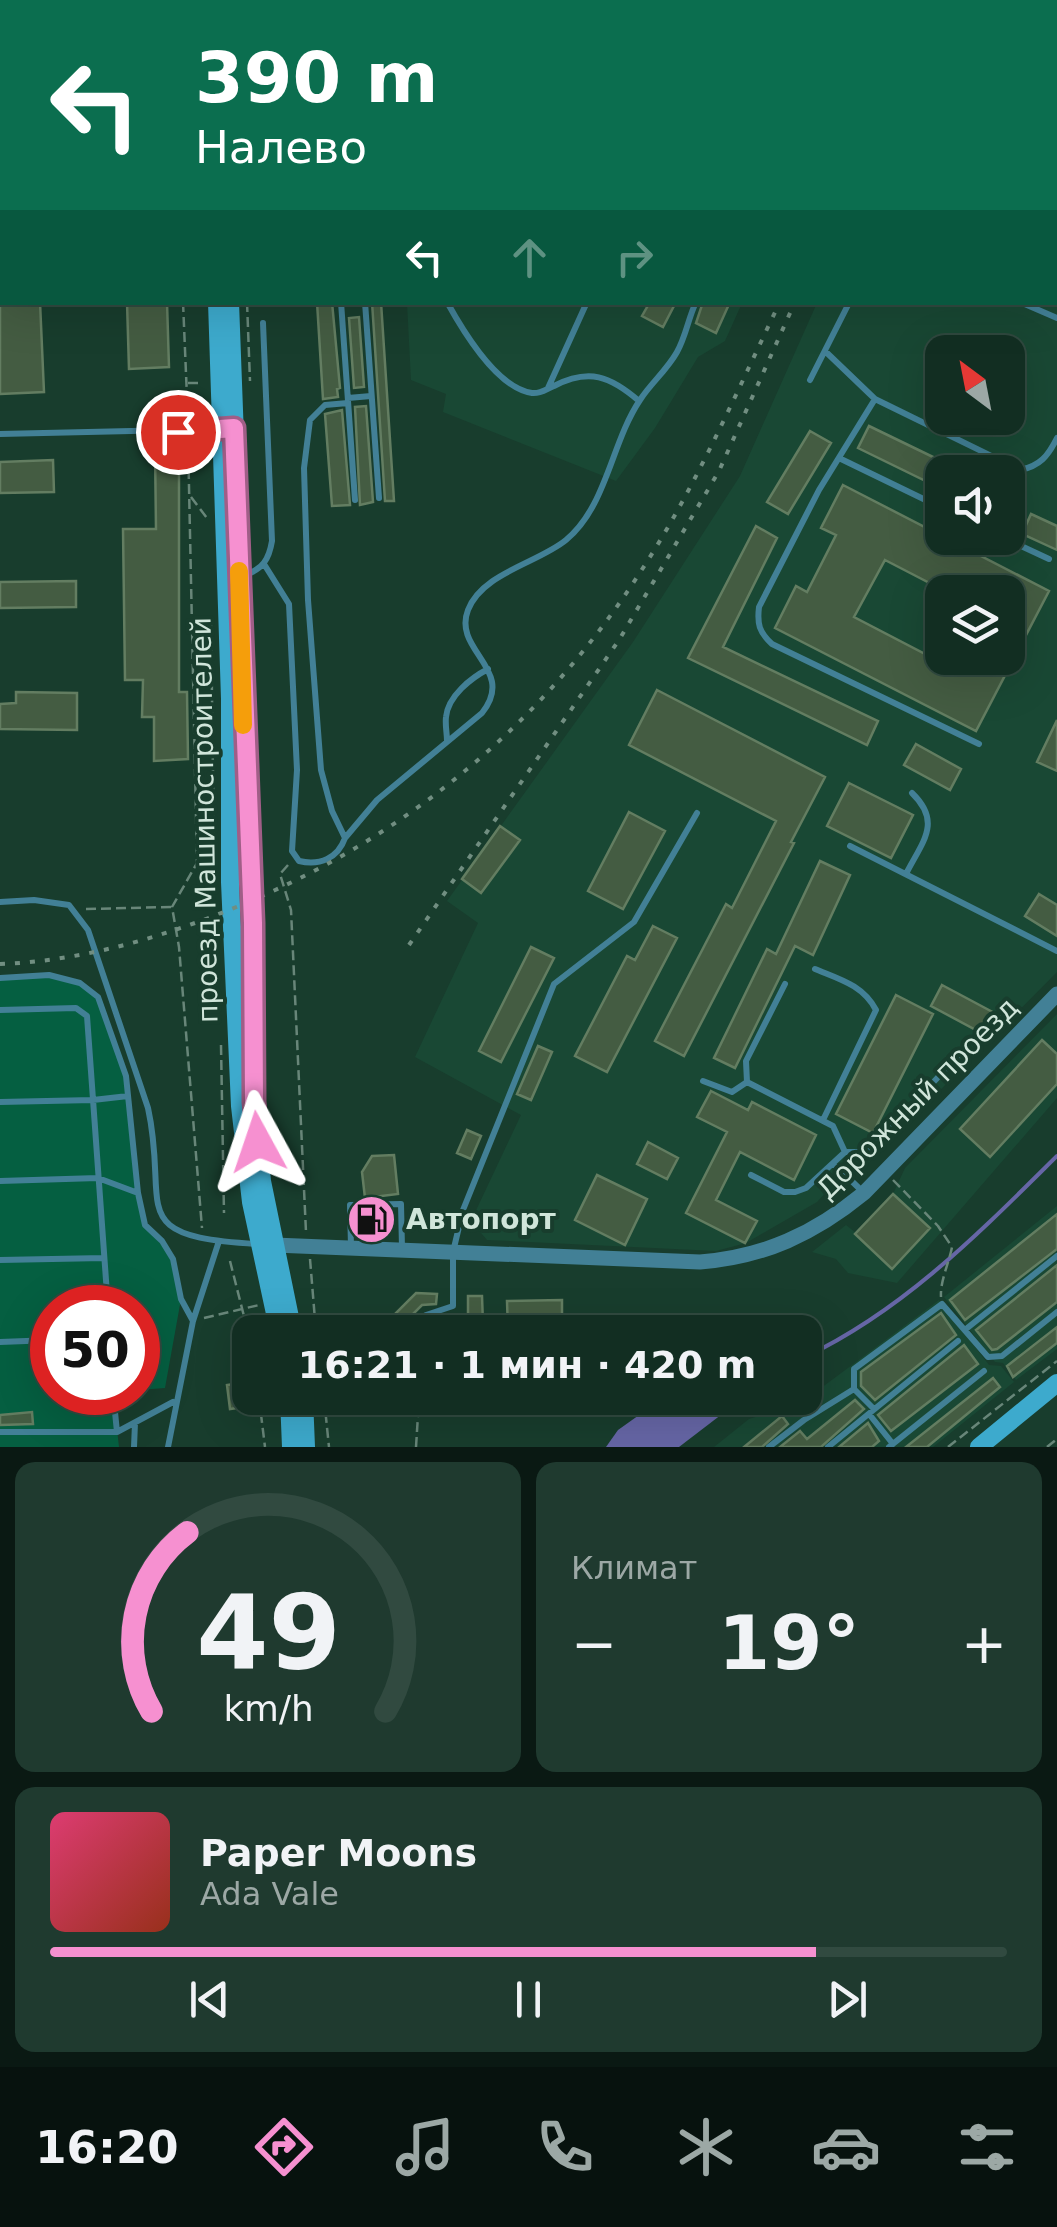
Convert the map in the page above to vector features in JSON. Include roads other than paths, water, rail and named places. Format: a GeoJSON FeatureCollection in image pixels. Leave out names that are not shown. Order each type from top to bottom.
{"type":"FeatureCollection","features":[{"type":"Feature","properties":{"kind":"main road","name":"проезд Машиностроителей"},"geometry":{"type":"LineString","coordinates":[[217,305],[252,905],[254,1102],[277,1315]]}},
{"type":"Feature","properties":{"kind":"main road","name":"проезд Машиностроителей"},"geometry":{"type":"LineString","coordinates":[[227,428],[230,305]]}},
{"type":"Feature","properties":{"kind":"main road","name":"проезд Машиностроителей"},"geometry":{"type":"LineString","coordinates":[[267,1245],[288,1315]]}},
{"type":"Feature","properties":{"kind":"main road"},"geometry":{"type":"LineString","coordinates":[[979,1447],[1057,1383]]}},
{"type":"Feature","properties":{"kind":"main road"},"geometry":{"type":"LineString","coordinates":[[290,1415],[292,1447]]}},
{"type":"Feature","properties":{"kind":"main road"},"geometry":{"type":"LineString","coordinates":[[305,1415],[306,1447]]}},
{"type":"Feature","properties":{"kind":"street","name":"Дорожный проезд"},"geometry":{"type":"LineString","coordinates":[[267,1245],[700,1262],[770,1250],[837,1216],[864,1193],[955,1107],[1057,994]]}},
{"type":"Feature","properties":{"kind":"lane"},"geometry":{"type":"LineString","coordinates":[[341,305],[355,500]]}},
{"type":"Feature","properties":{"kind":"lane"},"geometry":{"type":"LineString","coordinates":[[365,305],[379,498]]}},
{"type":"Feature","properties":{"kind":"lane"},"geometry":{"type":"LineString","coordinates":[[449,305],[490,365],[517,389],[535,394],[587,374],[604,376],[639,400]]}},
{"type":"Feature","properties":{"kind":"lane"},"geometry":{"type":"LineString","coordinates":[[548,388],[586,305]]}},
{"type":"Feature","properties":{"kind":"lane"},"geometry":{"type":"LineString","coordinates":[[264,564],[289,604],[297,770],[290,842],[295,857],[306,863],[318,862],[338,852],[377,800],[492,701],[494,688],[488,669],[465,625],[468,609],[498,579],[540,558],[582,525],[639,400],[677,353],[695,305]]}},
{"type":"Feature","properties":{"kind":"lane"},"geometry":{"type":"LineString","coordinates":[[810,380],[849,305]]}},
{"type":"Feature","properties":{"kind":"lane"},"geometry":{"type":"LineString","coordinates":[[1027,305],[1057,318]]}},
{"type":"Feature","properties":{"kind":"lane"},"geometry":{"type":"LineString","coordinates":[[263,323],[272,541],[264,564]]}},
{"type":"Feature","properties":{"kind":"lane"},"geometry":{"type":"LineString","coordinates":[[826,352],[875,399],[1020,470],[1034,467],[1048,455],[1057,438]]}},
{"type":"Feature","properties":{"kind":"lane"},"geometry":{"type":"LineString","coordinates":[[345,838],[325,787],[318,748],[304,468],[310,420],[325,404],[371,396]]}},
{"type":"Feature","properties":{"kind":"lane"},"geometry":{"type":"LineString","coordinates":[[875,399],[819,490],[759,607],[757,624],[762,636],[772,644],[979,744]]}},
{"type":"Feature","properties":{"kind":"lane"},"geometry":{"type":"LineString","coordinates":[[0,434],[227,428]]}},
{"type":"Feature","properties":{"kind":"lane"},"geometry":{"type":"LineString","coordinates":[[841,459],[925,500]]}},
{"type":"Feature","properties":{"kind":"lane"},"geometry":{"type":"LineString","coordinates":[[1025,548],[1048,559]]}},
{"type":"Feature","properties":{"kind":"lane"},"geometry":{"type":"LineString","coordinates":[[232,576],[264,564]]}},
{"type":"Feature","properties":{"kind":"lane"},"geometry":{"type":"LineString","coordinates":[[447,742],[446,712],[452,701],[488,669]]}},
{"type":"Feature","properties":{"kind":"lane"},"geometry":{"type":"LineString","coordinates":[[907,872],[929,821],[912,793]]}},
{"type":"Feature","properties":{"kind":"lane"},"geometry":{"type":"LineString","coordinates":[[426,1315],[453,1306],[453,1252],[463,1210],[554,984],[634,922],[697,813]]}},
{"type":"Feature","properties":{"kind":"lane"},"geometry":{"type":"LineString","coordinates":[[850,846],[1057,951]]}},
{"type":"Feature","properties":{"kind":"lane"},"geometry":{"type":"LineString","coordinates":[[0,902],[34,900],[75,909],[96,951],[148,1108],[156,1205],[170,1227],[184,1236],[202,1240],[267,1245]]}},
{"type":"Feature","properties":{"kind":"lane"},"geometry":{"type":"LineString","coordinates":[[815,969],[856,986],[876,1010],[823,1120]]}},
{"type":"Feature","properties":{"kind":"lane"},"geometry":{"type":"LineString","coordinates":[[0,978],[49,976],[80,982],[98,997],[126,1076],[138,1194],[146,1225],[173,1259],[182,1299],[193,1322]]}},
{"type":"Feature","properties":{"kind":"lane"},"geometry":{"type":"LineString","coordinates":[[747,1082],[746,1061],[785,984]]}},
{"type":"Feature","properties":{"kind":"lane"},"geometry":{"type":"LineString","coordinates":[[0,1010],[76,1008],[87,1016],[106,1285]]}},
{"type":"Feature","properties":{"kind":"lane"},"geometry":{"type":"LineString","coordinates":[[844,1152],[862,1152],[872,1146],[960,1054]]}},
{"type":"Feature","properties":{"kind":"lane"},"geometry":{"type":"LineString","coordinates":[[703,1081],[732,1092],[747,1082]]}},
{"type":"Feature","properties":{"kind":"lane"},"geometry":{"type":"LineString","coordinates":[[747,1082],[823,1120],[838,1134],[844,1152]]}},
{"type":"Feature","properties":{"kind":"lane"},"geometry":{"type":"LineString","coordinates":[[0,1102],[128,1096]]}},
{"type":"Feature","properties":{"kind":"lane"},"geometry":{"type":"LineString","coordinates":[[751,1175],[784,1192],[795,1192],[806,1188],[844,1152]]}},
{"type":"Feature","properties":{"kind":"lane"},"geometry":{"type":"LineString","coordinates":[[834,1164],[864,1193]]}},
{"type":"Feature","properties":{"kind":"lane"},"geometry":{"type":"LineString","coordinates":[[0,1181],[98,1178],[138,1194]]}},
{"type":"Feature","properties":{"kind":"lane"},"geometry":{"type":"LineString","coordinates":[[351,1248],[350,1205],[400,1204],[402,1250]]}},
{"type":"Feature","properties":{"kind":"lane"},"geometry":{"type":"LineString","coordinates":[[168,1447],[193,1322],[219,1242]]}},
{"type":"Feature","properties":{"kind":"lane"},"geometry":{"type":"LineString","coordinates":[[966,1329],[1057,1256]]}},
{"type":"Feature","properties":{"kind":"lane"},"geometry":{"type":"LineString","coordinates":[[0,1260],[104,1258]]}},
{"type":"Feature","properties":{"kind":"lane"},"geometry":{"type":"LineString","coordinates":[[984,1371],[891,1446],[854,1389],[854,1370],[942,1304],[988,1357],[1002,1356],[1057,1312]]}},
{"type":"Feature","properties":{"kind":"lane"},"geometry":{"type":"LineString","coordinates":[[0,1342],[30,1341]]}},
{"type":"Feature","properties":{"kind":"lane"},"geometry":{"type":"LineString","coordinates":[[828,1447],[958,1341]]}},
{"type":"Feature","properties":{"kind":"lane"},"geometry":{"type":"LineString","coordinates":[[770,1447],[854,1389]]}},
{"type":"Feature","properties":{"kind":"lane"},"geometry":{"type":"LineString","coordinates":[[0,1432],[118,1432],[174,1402]]}},
{"type":"Feature","properties":{"kind":"lane"},"geometry":{"type":"LineString","coordinates":[[115,1415],[118,1432]]}},
{"type":"Feature","properties":{"kind":"lane"},"geometry":{"type":"LineString","coordinates":[[134,1447],[136,1423]]}},
{"type":"Feature","properties":{"kind":"waterway"},"geometry":{"type":"LineString","coordinates":[[822,1348],[908,1293],[970,1241],[1057,1156]]}},
{"type":"Feature","properties":{"kind":"railway"},"geometry":{"type":"LineString","coordinates":[[0,964],[101,951],[167,933],[262,896],[375,836],[476,762],[564,674],[641,571],[698,473],[779,305]]}},
{"type":"Feature","properties":{"kind":"railway"},"geometry":{"type":"LineString","coordinates":[[409,945],[619,640],[719,471],[794,305]]}},
{"type":"Feature","properties":{"kind":"place","name":"Автопорт"},"geometry":{"type":"Point","coordinates":[371,1219]}}]}
